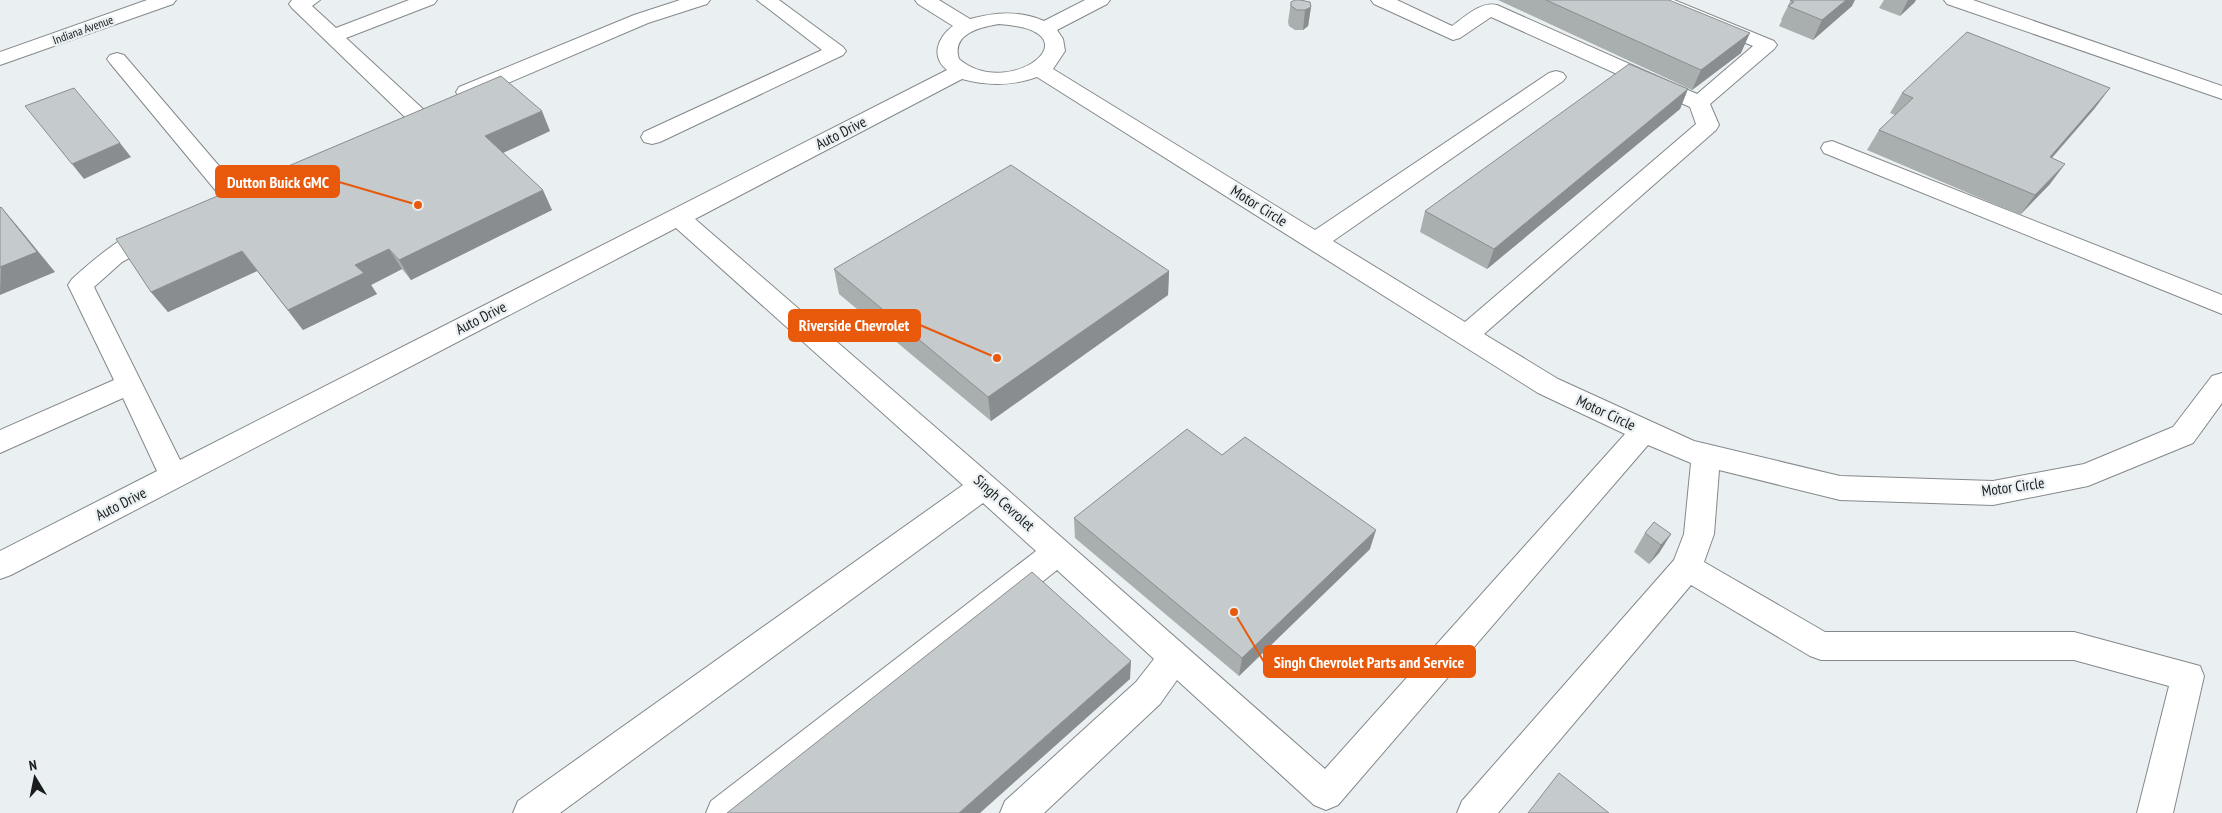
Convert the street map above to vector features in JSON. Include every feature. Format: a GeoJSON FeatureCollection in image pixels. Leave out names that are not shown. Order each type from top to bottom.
{"type":"FeatureCollection","features":[{"type":"Feature","properties":{"kind":"street","name":"Indiana Avenue"},"geometry":{"type":"LineString","coordinates":[[0,59],[166,0]]}},
{"type":"Feature","properties":{"kind":"street"},"geometry":{"type":"LineString","coordinates":[[310,0],[299,4],[332,36],[424,110],[640,19],[700,0]]}},
{"type":"Feature","properties":{"kind":"street"},"geometry":{"type":"LineString","coordinates":[[332,36],[427,0]]}},
{"type":"Feature","properties":{"kind":"street"},"geometry":{"type":"LineString","coordinates":[[652,137],[836,51],[767,0]]}},
{"type":"Feature","properties":{"kind":"street"},"geometry":{"type":"LineString","coordinates":[[924,0],[968,26]]}},
{"type":"Feature","properties":{"kind":"street"},"geometry":{"type":"LineString","coordinates":[[1044,29],[1100,0]]}},
{"type":"Feature","properties":{"kind":"street"},"geometry":{"type":"LineString","coordinates":[[1381,0],[1453,34],[1490,9],[1699,103],[1708,125],[1466,335]]}},
{"type":"Feature","properties":{"kind":"street"},"geometry":{"type":"LineString","coordinates":[[1657,0],[1767,45],[1699,103]]}},
{"type":"Feature","properties":{"kind":"street"},"geometry":{"type":"LineString","coordinates":[[1954,0],[2222,93]]}},
{"type":"Feature","properties":{"kind":"street"},"geometry":{"type":"LineString","coordinates":[[999,18],[1031,22],[1044,29],[1052,36],[1055,44],[1054,53],[1049,62],[1025,75],[1000,78],[975,76],[962,71],[951,63],[947,53],[948,43],[956,33],[983,20],[999,18]]}},
{"type":"Feature","properties":{"kind":"street"},"geometry":{"type":"LineString","coordinates":[[117,59],[229,192]]}},
{"type":"Feature","properties":{"kind":"street","name":"Motor Circle"},"geometry":{"type":"LineString","coordinates":[[1039,69],[1548,386],[1688,451],[1706,456],[1840,488],[1993,493],[2088,475],[2183,435],[2222,383]]}},
{"type":"Feature","properties":{"kind":"street","name":"Auto Drive"},"geometry":{"type":"LineString","coordinates":[[0,566],[962,71]]}},
{"type":"Feature","properties":{"kind":"street"},"geometry":{"type":"LineString","coordinates":[[1315,241],[1556,77]]}},
{"type":"Feature","properties":{"kind":"street"},"geometry":{"type":"LineString","coordinates":[[1832,148],[2222,305]]}},
{"type":"Feature","properties":{"kind":"street","name":"Singh Cevrolet"},"geometry":{"type":"LineString","coordinates":[[678,217],[984,486],[1326,793],[1644,431]]}},
{"type":"Feature","properties":{"kind":"street"},"geometry":{"type":"LineString","coordinates":[[171,224],[113,256],[81,285],[174,476]]}},
{"type":"Feature","properties":{"kind":"street"},"geometry":{"type":"LineString","coordinates":[[0,442],[129,384]]}},
{"type":"Feature","properties":{"kind":"street"},"geometry":{"type":"LineString","coordinates":[[1475,813],[1687,567],[1699,534],[1706,456]]}},
{"type":"Feature","properties":{"kind":"street"},"geometry":{"type":"LineString","coordinates":[[531,813],[984,486]]}},
{"type":"Feature","properties":{"kind":"street"},"geometry":{"type":"LineString","coordinates":[[724,813],[1057,552]]}},
{"type":"Feature","properties":{"kind":"street"},"geometry":{"type":"LineString","coordinates":[[1687,567],[1821,646],[2074,646],[2188,676],[2155,813]]}},
{"type":"Feature","properties":{"kind":"street"},"geometry":{"type":"LineString","coordinates":[[1018,813],[1148,693],[1175,658]]}},
{"type":"Feature","properties":{"kind":"building"},"geometry":{"type":"Polygon","coordinates":[[[1295,0],[1310,2],[1311,7],[1305,10],[1297,10],[1291,6],[1291,2],[1295,0]]]}},
{"type":"Feature","properties":{"kind":"building"},"geometry":{"type":"Polygon","coordinates":[[[1546,0],[1669,0],[1750,33],[1701,70],[1546,0]]]}},
{"type":"Feature","properties":{"kind":"building"},"geometry":{"type":"Polygon","coordinates":[[[1790,0],[1846,0],[1822,20],[1788,6],[1794,2],[1790,0]]]}},
{"type":"Feature","properties":{"kind":"building"},"geometry":{"type":"Polygon","coordinates":[[[1967,32],[2110,88],[2050,157],[2065,164],[2035,195],[1879,130],[1913,98],[1902,93],[1967,32]]]}},
{"type":"Feature","properties":{"kind":"building"},"geometry":{"type":"Polygon","coordinates":[[[1629,64],[1688,89],[1494,249],[1425,211],[1629,64]]]}},
{"type":"Feature","properties":{"kind":"building"},"geometry":{"type":"Polygon","coordinates":[[[501,76],[542,111],[485,136],[543,190],[399,260],[389,249],[355,265],[364,273],[288,310],[242,251],[151,292],[116,239],[501,76]]]}},
{"type":"Feature","properties":{"kind":"building"},"geometry":{"type":"Polygon","coordinates":[[[74,88],[120,143],[72,164],[25,106],[74,88]]]}},
{"type":"Feature","properties":{"kind":"building"},"geometry":{"type":"Polygon","coordinates":[[[1011,165],[1169,271],[988,397],[834,269],[1011,165]]]}},
{"type":"Feature","properties":{"kind":"building"},"geometry":{"type":"Polygon","coordinates":[[[0,208],[37,252],[0,267],[0,208]]]}},
{"type":"Feature","properties":{"kind":"building"},"geometry":{"type":"Polygon","coordinates":[[[1187,429],[1222,455],[1245,437],[1376,530],[1242,658],[1074,518],[1187,429]]]}},
{"type":"Feature","properties":{"kind":"building"},"geometry":{"type":"Polygon","coordinates":[[[1654,522],[1671,534],[1661,545],[1645,533],[1654,522]]]}},
{"type":"Feature","properties":{"kind":"building"},"geometry":{"type":"Polygon","coordinates":[[[1032,572],[1131,661],[959,813],[727,813],[1032,572]]]}},
{"type":"Feature","properties":{"kind":"building"},"geometry":{"type":"Polygon","coordinates":[[[1559,773],[1609,813],[1528,813],[1559,773]]]}},
{"type":"Feature","properties":{"kind":"place","name":"Dutton Buick GMC"},"geometry":{"type":"Point","coordinates":[418,205]}},
{"type":"Feature","properties":{"kind":"place","name":"Riverside Chevrolet"},"geometry":{"type":"Point","coordinates":[997,358]}},
{"type":"Feature","properties":{"kind":"place","name":"Singh Chevrolet Parts and Service"},"geometry":{"type":"Point","coordinates":[1234,612]}}]}
